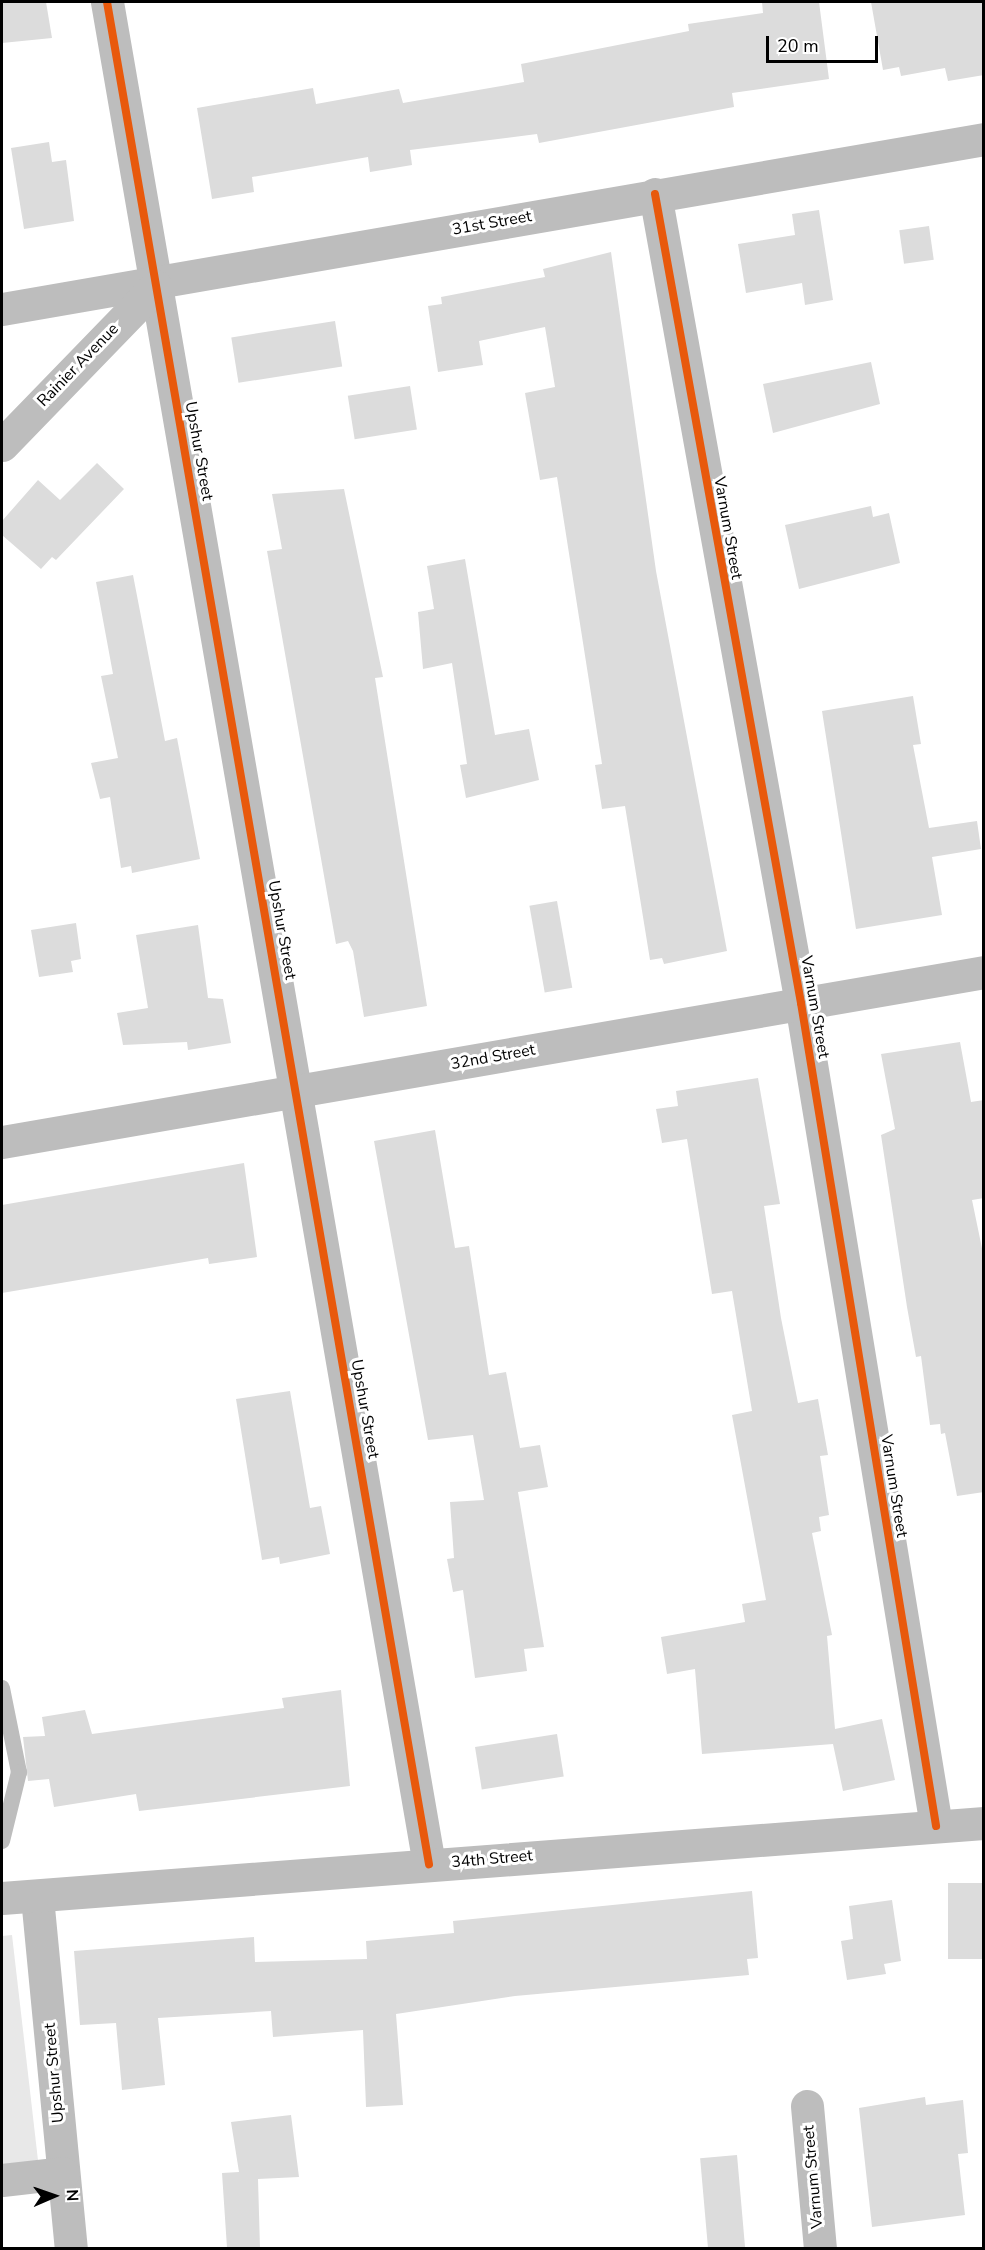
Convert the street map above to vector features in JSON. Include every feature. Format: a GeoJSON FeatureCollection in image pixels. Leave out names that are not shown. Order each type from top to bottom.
{"type":"FeatureCollection","features":[{"type":"Feature","properties":{"kind":"street","name":"Upshur Street"},"geometry":{"type":"LineString","coordinates":[[107,2],[429,1864]]}},
{"type":"Feature","properties":{"kind":"street","name":"31st Street"},"geometry":{"type":"LineString","coordinates":[[2,309],[156,286],[655,194],[984,139]]}},
{"type":"Feature","properties":{"kind":"street","name":"Varnum Street"},"geometry":{"type":"LineString","coordinates":[[655,194],[801,1003],[936,1826]]}},
{"type":"Feature","properties":{"kind":"street","name":"Rainier Avenue"},"geometry":{"type":"LineString","coordinates":[[2,445],[156,286]]}},
{"type":"Feature","properties":{"kind":"street","name":"32nd Street"},"geometry":{"type":"LineString","coordinates":[[2,1142],[984,972]]}},
{"type":"Feature","properties":{"kind":"street","name":"34th Street"},"geometry":{"type":"LineString","coordinates":[[2,1898],[984,1823]]}},
{"type":"Feature","properties":{"kind":"street","name":"Upshur Street"},"geometry":{"type":"LineString","coordinates":[[37,1897],[71,2248]]}},
{"type":"Feature","properties":{"kind":"street","name":"Varnum Street"},"geometry":{"type":"LineString","coordinates":[[807,2106],[820,2248]]}},
{"type":"Feature","properties":{"kind":"street"},"geometry":{"type":"LineString","coordinates":[[2,2180],[63,2174]]}},
{"type":"Feature","properties":{"kind":"lane"},"geometry":{"type":"LineString","coordinates":[[2,1688],[19,1772],[2,1841]]}},
{"type":"Feature","properties":{"kind":"shaded area"},"geometry":{"type":"Polygon","coordinates":[[[12,1935],[39,2169],[2,2171],[2,1936],[12,1935]]]}},
{"type":"Feature","properties":{"kind":"building"},"geometry":{"type":"Polygon","coordinates":[[[2,2],[46,2],[52,38],[2,43],[2,2]]]}},
{"type":"Feature","properties":{"kind":"building"},"geometry":{"type":"Polygon","coordinates":[[[762,2],[819,2],[829,79],[732,93],[734,107],[539,143],[537,134],[410,150],[412,165],[370,172],[368,157],[252,177],[254,192],[212,199],[197,108],[313,88],[316,104],[399,89],[403,103],[524,82],[521,64],[689,31],[688,24],[763,13],[762,2]]]}},
{"type":"Feature","properties":{"kind":"building"},"geometry":{"type":"Polygon","coordinates":[[[871,2],[984,2],[984,75],[948,81],[945,68],[901,76],[899,67],[883,70],[871,2]]]}},
{"type":"Feature","properties":{"kind":"building"},"geometry":{"type":"Polygon","coordinates":[[[49,142],[52,162],[66,160],[74,221],[24,229],[11,148],[49,142]]]}},
{"type":"Feature","properties":{"kind":"building"},"geometry":{"type":"Polygon","coordinates":[[[819,210],[833,300],[805,305],[802,283],[746,293],[738,244],[795,235],[792,214],[819,210]]]}},
{"type":"Feature","properties":{"kind":"building"},"geometry":{"type":"Polygon","coordinates":[[[929,226],[934,260],[904,264],[899,230],[929,226]]]}},
{"type":"Feature","properties":{"kind":"building"},"geometry":{"type":"Polygon","coordinates":[[[611,252],[656,571],[727,951],[664,964],[662,958],[650,960],[625,806],[602,809],[595,765],[602,764],[557,477],[540,480],[525,393],[555,387],[545,327],[479,341],[483,365],[438,372],[428,306],[442,304],[441,297],[545,277],[543,269],[611,252]]]}},
{"type":"Feature","properties":{"kind":"building"},"geometry":{"type":"Polygon","coordinates":[[[335,321],[342,366],[238,383],[231,337],[335,321]]]}},
{"type":"Feature","properties":{"kind":"building"},"geometry":{"type":"Polygon","coordinates":[[[871,362],[880,404],[773,433],[763,384],[871,362]]]}},
{"type":"Feature","properties":{"kind":"building"},"geometry":{"type":"Polygon","coordinates":[[[410,386],[417,429],[355,439],[348,396],[410,386]]]}},
{"type":"Feature","properties":{"kind":"building"},"geometry":{"type":"Polygon","coordinates":[[[97,463],[124,489],[56,560],[52,557],[41,569],[2,535],[2,521],[38,480],[60,500],[97,463]]]}},
{"type":"Feature","properties":{"kind":"building"},"geometry":{"type":"Polygon","coordinates":[[[344,489],[383,677],[375,678],[427,1006],[364,1017],[353,951],[348,941],[336,944],[267,551],[282,549],[272,494],[344,489]]]}},
{"type":"Feature","properties":{"kind":"building"},"geometry":{"type":"Polygon","coordinates":[[[871,506],[873,517],[889,513],[900,563],[799,589],[785,525],[871,506]]]}},
{"type":"Feature","properties":{"kind":"building"},"geometry":{"type":"Polygon","coordinates":[[[465,559],[495,735],[529,729],[539,780],[466,798],[460,765],[467,764],[452,663],[423,669],[418,612],[434,609],[427,566],[465,559]]]}},
{"type":"Feature","properties":{"kind":"building"},"geometry":{"type":"Polygon","coordinates":[[[133,575],[165,741],[177,738],[200,859],[132,873],[131,866],[121,868],[110,797],[100,799],[91,763],[118,758],[101,676],[113,674],[96,582],[133,575]]]}},
{"type":"Feature","properties":{"kind":"building"},"geometry":{"type":"Polygon","coordinates":[[[913,696],[921,744],[913,745],[929,828],[977,821],[981,849],[932,857],[942,915],[856,929],[822,711],[913,696]]]}},
{"type":"Feature","properties":{"kind":"building"},"geometry":{"type":"Polygon","coordinates":[[[557,901],[572,988],[545,993],[529,906],[557,901]]]}},
{"type":"Feature","properties":{"kind":"building"},"geometry":{"type":"Polygon","coordinates":[[[76,923],[81,959],[71,961],[73,972],[39,977],[31,930],[76,923]]]}},
{"type":"Feature","properties":{"kind":"building"},"geometry":{"type":"Polygon","coordinates":[[[198,925],[208,998],[223,999],[231,1043],[188,1050],[187,1042],[123,1045],[117,1013],[148,1008],[136,935],[198,925]]]}},
{"type":"Feature","properties":{"kind":"building"},"geometry":{"type":"Polygon","coordinates":[[[960,1042],[971,1102],[984,1100],[984,1198],[972,1200],[984,1258],[984,1492],[957,1496],[945,1433],[941,1434],[940,1424],[930,1425],[921,1356],[916,1357],[907,1307],[881,1135],[895,1129],[881,1054],[960,1042]]]}},
{"type":"Feature","properties":{"kind":"building"},"geometry":{"type":"Polygon","coordinates":[[[758,1078],[780,1204],[764,1206],[781,1318],[798,1403],[818,1399],[828,1455],[820,1456],[829,1515],[819,1517],[821,1531],[812,1533],[832,1635],[827,1636],[835,1729],[882,1719],[895,1780],[843,1791],[833,1744],[702,1754],[695,1669],[667,1674],[661,1637],[745,1622],[742,1604],[766,1600],[732,1415],[752,1411],[732,1291],[712,1294],[687,1139],[662,1143],[656,1109],[678,1106],[676,1091],[758,1078]]]}},
{"type":"Feature","properties":{"kind":"building"},"geometry":{"type":"Polygon","coordinates":[[[435,1130],[455,1248],[469,1246],[489,1375],[506,1372],[520,1448],[540,1445],[548,1487],[518,1492],[544,1647],[524,1649],[527,1671],[475,1678],[463,1590],[453,1592],[447,1559],[454,1558],[450,1502],[484,1500],[473,1435],[428,1440],[374,1141],[435,1130]]]}},
{"type":"Feature","properties":{"kind":"building"},"geometry":{"type":"Polygon","coordinates":[[[244,1163],[257,1257],[209,1264],[208,1258],[2,1293],[2,1205],[244,1163]]]}},
{"type":"Feature","properties":{"kind":"building"},"geometry":{"type":"Polygon","coordinates":[[[290,1391],[310,1508],[321,1506],[330,1554],[280,1564],[279,1557],[262,1560],[236,1399],[290,1391]]]}},
{"type":"Feature","properties":{"kind":"building"},"geometry":{"type":"Polygon","coordinates":[[[341,1690],[350,1786],[139,1811],[136,1794],[54,1807],[49,1779],[28,1781],[23,1737],[45,1736],[42,1717],[85,1710],[92,1734],[284,1708],[282,1698],[341,1690]]]}},
{"type":"Feature","properties":{"kind":"building"},"geometry":{"type":"Polygon","coordinates":[[[557,1734],[564,1776],[482,1789],[475,1747],[557,1734]]]}},
{"type":"Feature","properties":{"kind":"building"},"geometry":{"type":"Polygon","coordinates":[[[948,1883],[984,1883],[984,1959],[948,1959],[948,1883]]]}},
{"type":"Feature","properties":{"kind":"building"},"geometry":{"type":"Polygon","coordinates":[[[752,1891],[758,1958],[747,1959],[749,1975],[515,1996],[396,2014],[403,2105],[366,2107],[363,2030],[273,2037],[271,2011],[158,2018],[165,2085],[122,2090],[116,2023],[80,2025],[74,1951],[254,1937],[255,1962],[367,1959],[366,1941],[454,1933],[453,1921],[752,1891]]]}},
{"type":"Feature","properties":{"kind":"building"},"geometry":{"type":"Polygon","coordinates":[[[892,1900],[901,1961],[884,1964],[886,1974],[847,1980],[841,1941],[853,1939],[849,1906],[892,1900]]]}},
{"type":"Feature","properties":{"kind":"building"},"geometry":{"type":"Polygon","coordinates":[[[925,2097],[926,2105],[963,2100],[968,2153],[958,2154],[965,2215],[872,2227],[859,2108],[925,2097]]]}},
{"type":"Feature","properties":{"kind":"building"},"geometry":{"type":"Polygon","coordinates":[[[291,2115],[299,2177],[258,2179],[260,2248],[227,2248],[222,2173],[239,2172],[231,2122],[291,2115]]]}},
{"type":"Feature","properties":{"kind":"building"},"geometry":{"type":"Polygon","coordinates":[[[737,2155],[745,2248],[708,2248],[700,2158],[737,2155]]]}},
{"type":"Feature","properties":{"kind":"cycle path"},"geometry":{"type":"LineString","coordinates":[[107,2],[429,1864]]}},
{"type":"Feature","properties":{"kind":"cycle path"},"geometry":{"type":"LineString","coordinates":[[655,194],[801,1003],[936,1826]]}}]}
